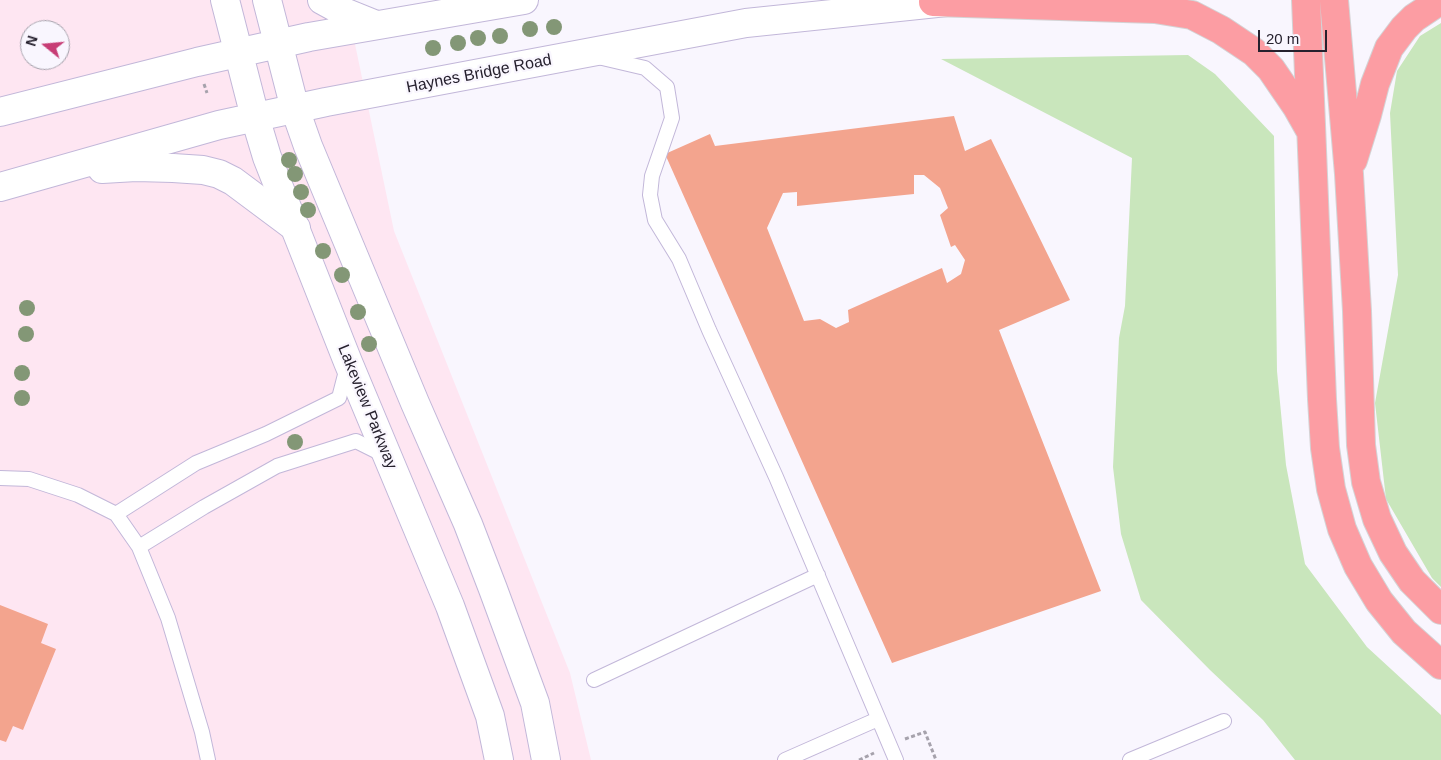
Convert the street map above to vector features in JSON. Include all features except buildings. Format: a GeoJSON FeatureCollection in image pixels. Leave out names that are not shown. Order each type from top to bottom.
{"type":"FeatureCollection","features":[{"type":"Feature","properties":{"kind":"highway"},"geometry":{"type":"LineString","coordinates":[[1306,0],[1322,399],[1325,448],[1331,489],[1342,529],[1358,566],[1379,601],[1404,632],[1441,665]]}},
{"type":"Feature","properties":{"kind":"highway"},"geometry":{"type":"LineString","coordinates":[[1334,0],[1349,174],[1357,311],[1361,445],[1366,482],[1377,519],[1393,553],[1412,581],[1441,610]]}},
{"type":"Feature","properties":{"kind":"highway"},"geometry":{"type":"LineString","coordinates":[[1349,174],[1375,84],[1389,48],[1414,18],[1441,0]]}},
{"type":"Feature","properties":{"kind":"highway"},"geometry":{"type":"LineString","coordinates":[[933,2],[1156,9],[1192,15],[1221,30],[1254,52],[1280,81],[1312,133]]}},
{"type":"Feature","properties":{"kind":"main road","name":"Lakeview Parkway"},"geometry":{"type":"LineString","coordinates":[[225,0],[267,157],[348,362],[457,624],[490,716],[498,760]]}},
{"type":"Feature","properties":{"kind":"main road"},"geometry":{"type":"LineString","coordinates":[[267,0],[295,109],[319,172],[490,581],[535,703],[546,760]]}},
{"type":"Feature","properties":{"kind":"main road"},"geometry":{"type":"LineString","coordinates":[[322,0],[344,12],[376,25]]}},
{"type":"Feature","properties":{"kind":"main road"},"geometry":{"type":"LineString","coordinates":[[0,112],[278,44],[524,0]]}},
{"type":"Feature","properties":{"kind":"main road","name":"Haynes Bridge Road"},"geometry":{"type":"LineString","coordinates":[[0,187],[219,125],[295,109],[746,23],[965,0]]}},
{"type":"Feature","properties":{"kind":"main road"},"geometry":{"type":"LineString","coordinates":[[48,172],[136,167],[211,172],[233,181],[296,228]]}},
{"type":"Feature","properties":{"kind":"lane"},"geometry":{"type":"LineString","coordinates":[[585,54],[646,68],[667,87],[672,118],[652,176],[650,195],[655,220],[679,259],[776,477],[896,760]]}},
{"type":"Feature","properties":{"kind":"lane"},"geometry":{"type":"LineString","coordinates":[[116,514],[196,463],[266,434],[339,398],[348,362]]}},
{"type":"Feature","properties":{"kind":"lane"},"geometry":{"type":"LineString","coordinates":[[139,547],[204,507],[277,466],[356,441],[387,456]]}},
{"type":"Feature","properties":{"kind":"lane"},"geometry":{"type":"LineString","coordinates":[[0,478],[29,479],[78,495],[116,514],[139,547],[168,618],[200,724],[208,760]]}},
{"type":"Feature","properties":{"kind":"lane"},"geometry":{"type":"LineString","coordinates":[[594,680],[818,575]]}},
{"type":"Feature","properties":{"kind":"lane"},"geometry":{"type":"LineString","coordinates":[[785,760],[878,718]]}},
{"type":"Feature","properties":{"kind":"lane"},"geometry":{"type":"LineString","coordinates":[[1130,760],[1224,721]]}},
{"type":"Feature","properties":{"kind":"shaded area"},"geometry":{"type":"Polygon","coordinates":[[[0,0],[349,0],[346,1],[394,231],[570,673],[591,760],[0,760],[0,0]]]}},
{"type":"Feature","properties":{"kind":"green space"},"geometry":{"type":"Polygon","coordinates":[[[1441,23],[1441,587],[1432,578],[1386,499],[1375,403],[1398,275],[1390,113],[1397,71],[1420,36],[1441,23]]]}},
{"type":"Feature","properties":{"kind":"green space"},"geometry":{"type":"Polygon","coordinates":[[[1188,55],[1215,74],[1274,136],[1277,371],[1286,465],[1305,564],[1367,647],[1441,715],[1441,760],[1295,760],[1263,720],[1210,670],[1141,600],[1121,534],[1113,467],[1119,338],[1125,306],[1132,158],[941,59],[1188,55]]]}}]}
